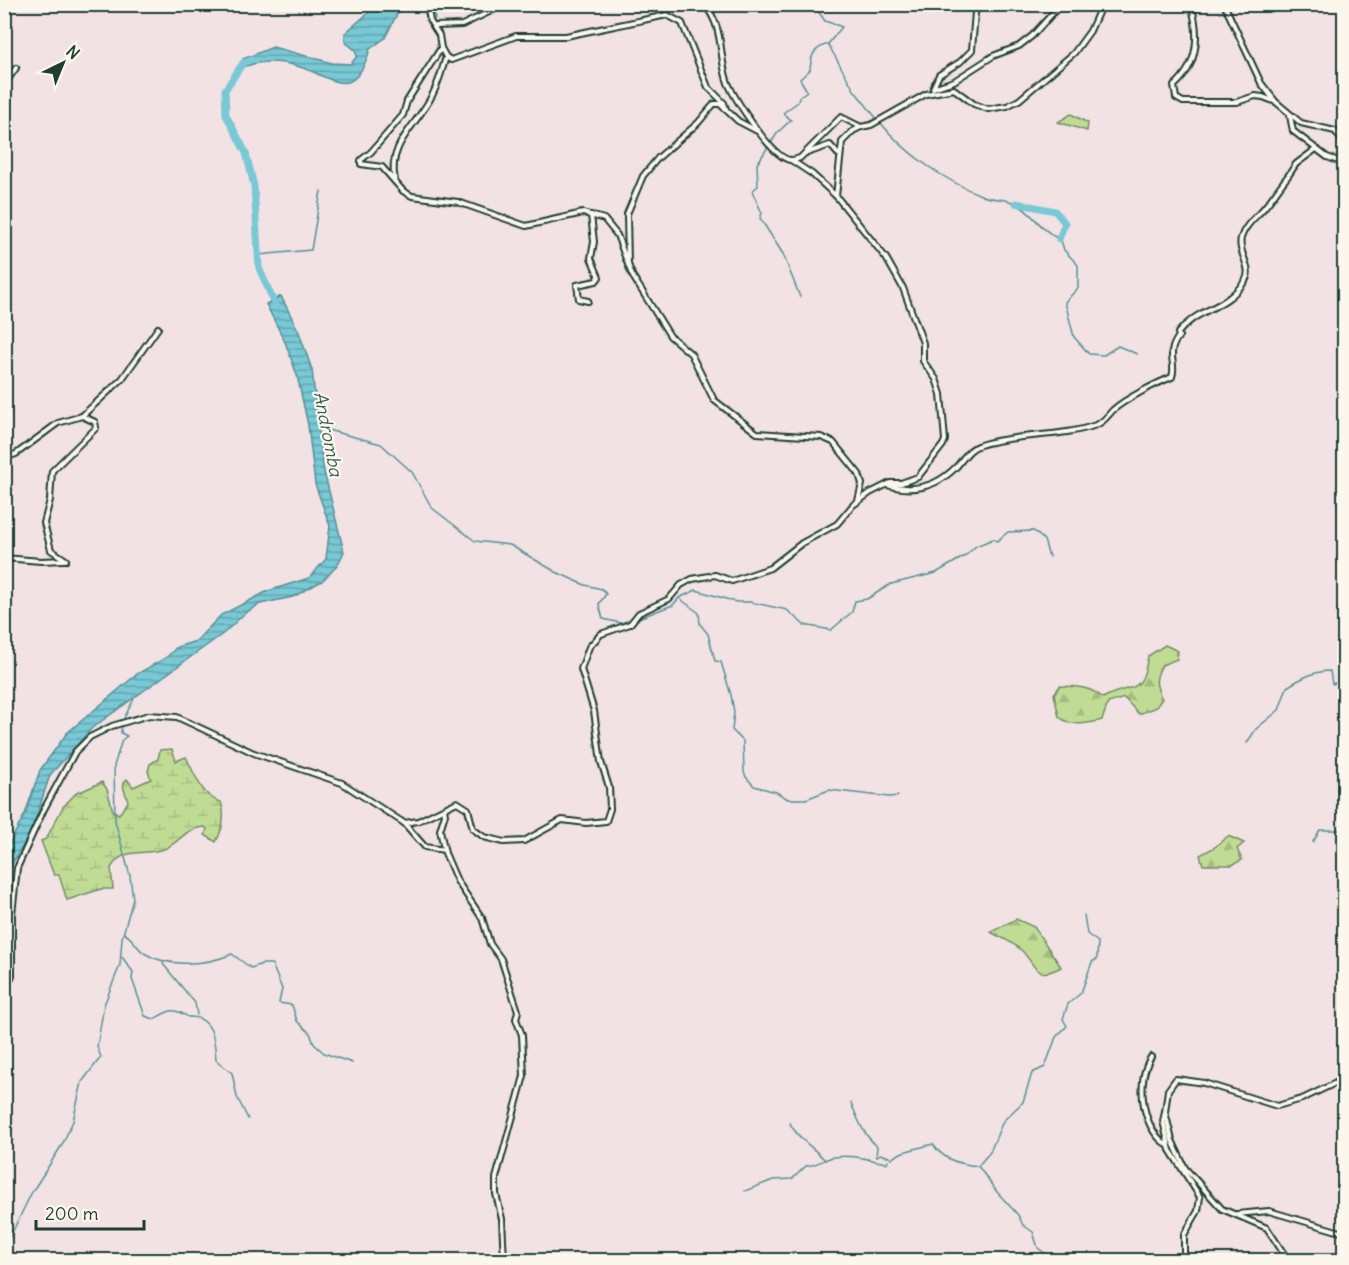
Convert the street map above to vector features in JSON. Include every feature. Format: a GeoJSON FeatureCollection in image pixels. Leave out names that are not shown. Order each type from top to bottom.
{"type":"FeatureCollection","features":[{"type":"Feature","properties":{"kind":"street"},"geometry":{"type":"LineString","coordinates":[[395,182],[393,158],[400,141],[430,100],[446,57],[441,48],[436,26],[430,21],[427,4]]}},
{"type":"Feature","properties":{"kind":"street"},"geometry":{"type":"LineString","coordinates":[[436,26],[462,25],[506,4]]}},
{"type":"Feature","properties":{"kind":"street"},"geometry":{"type":"LineString","coordinates":[[404,824],[457,802],[464,805],[469,813],[473,830],[484,837],[504,842],[524,841],[562,820],[586,823],[606,821],[610,809],[609,788],[602,762],[594,711],[581,669],[594,640],[611,629],[630,624],[639,613],[669,599],[681,585],[692,579],[715,575],[732,581],[770,568],[802,543],[837,524],[858,502],[886,485],[918,477],[945,440],[941,394],[923,361],[924,349],[903,288],[886,258],[836,196],[812,174],[784,158],[759,132],[728,81],[719,30],[704,4]]}},
{"type":"Feature","properties":{"kind":"street"},"geometry":{"type":"LineString","coordinates":[[933,88],[939,75],[960,62],[972,50],[975,12],[982,4]]}},
{"type":"Feature","properties":{"kind":"street"},"geometry":{"type":"LineString","coordinates":[[838,156],[846,136],[871,125],[933,88],[954,81],[993,56],[1019,46],[1032,36],[1061,4]]}},
{"type":"Feature","properties":{"kind":"street"},"geometry":{"type":"LineString","coordinates":[[926,94],[954,89],[974,104],[988,109],[1006,106],[1059,68],[1074,53],[1090,31],[1102,4]]}},
{"type":"Feature","properties":{"kind":"street"},"geometry":{"type":"LineString","coordinates":[[1191,4],[1196,21],[1197,41],[1193,64],[1174,86],[1176,98],[1183,102],[1237,102],[1255,96],[1276,102]]}},
{"type":"Feature","properties":{"kind":"street"},"geometry":{"type":"LineString","coordinates":[[1224,4],[1261,82],[1276,102],[1301,123],[1335,131],[1344,143]]}},
{"type":"Feature","properties":{"kind":"street"},"geometry":{"type":"LineString","coordinates":[[446,57],[460,58],[476,49],[516,36],[556,36],[591,32],[667,15],[682,22],[708,87],[724,103],[726,109]]}},
{"type":"Feature","properties":{"kind":"street"},"geometry":{"type":"LineString","coordinates":[[441,48],[407,101],[403,115],[371,152],[361,159],[364,166],[382,167],[403,191],[412,196],[458,202],[526,226],[574,214],[591,215],[611,225],[628,266],[670,336],[691,354],[714,400],[757,433],[821,437],[833,442],[859,474],[862,484],[858,502]]}},
{"type":"Feature","properties":{"kind":"street"},"geometry":{"type":"LineString","coordinates":[[4,85],[16,68]]}},
{"type":"Feature","properties":{"kind":"street"},"geometry":{"type":"LineString","coordinates":[[628,266],[627,214],[643,176],[658,158],[698,123],[709,108],[720,104],[738,122],[759,132]]}},
{"type":"Feature","properties":{"kind":"street"},"geometry":{"type":"LineString","coordinates":[[1290,115],[1293,131],[1327,157],[1344,163]]}},
{"type":"Feature","properties":{"kind":"street"},"geometry":{"type":"LineString","coordinates":[[803,155],[841,117],[847,118],[861,128]]}},
{"type":"Feature","properties":{"kind":"street"},"geometry":{"type":"LineString","coordinates":[[791,160],[830,145],[837,150],[836,196]]}},
{"type":"Feature","properties":{"kind":"street"},"geometry":{"type":"LineString","coordinates":[[886,485],[902,489],[928,486],[941,480],[968,452],[980,445],[1020,436],[1079,430],[1096,425],[1114,409],[1162,379],[1172,377],[1174,373],[1170,357],[1179,336],[1178,333],[1195,316],[1216,309],[1231,298],[1246,280],[1248,271],[1240,245],[1244,232],[1292,168],[1316,149]]}},
{"type":"Feature","properties":{"kind":"street"},"geometry":{"type":"LineString","coordinates":[[588,301],[579,299],[577,285],[596,281],[599,277],[591,258],[594,243],[591,215]]}},
{"type":"Feature","properties":{"kind":"street"},"geometry":{"type":"LineString","coordinates":[[4,459],[16,454],[58,423],[82,416],[122,379],[158,328]]}},
{"type":"Feature","properties":{"kind":"street"},"geometry":{"type":"LineString","coordinates":[[4,558],[41,561],[66,560],[51,550],[44,523],[50,500],[52,471],[96,428],[96,422],[82,416]]}},
{"type":"Feature","properties":{"kind":"street"},"geometry":{"type":"LineString","coordinates":[[4,992],[12,976],[12,914],[20,862],[44,809],[75,752],[90,737],[149,715],[177,717],[254,753],[342,783],[404,824],[425,847],[444,850]]}},
{"type":"Feature","properties":{"kind":"street"},"geometry":{"type":"LineString","coordinates":[[444,809],[445,814],[440,830],[444,850],[458,881],[482,918],[490,944],[501,959],[518,1011],[516,1018],[522,1035],[524,1076],[496,1178],[496,1194],[502,1219],[504,1260]]}},
{"type":"Feature","properties":{"kind":"street"},"geometry":{"type":"LineString","coordinates":[[1151,1057],[1144,1071],[1140,1088],[1142,1098],[1156,1133],[1169,1146]]}},
{"type":"Feature","properties":{"kind":"street"},"geometry":{"type":"LineString","coordinates":[[1184,1260],[1184,1235],[1198,1211],[1200,1197],[1174,1160],[1163,1121],[1168,1090],[1176,1078],[1204,1083],[1276,1106],[1302,1099],[1344,1079]]}},
{"type":"Feature","properties":{"kind":"street"},"geometry":{"type":"LineString","coordinates":[[1165,1112],[1172,1140],[1185,1168],[1214,1201],[1233,1214],[1267,1228],[1288,1260]]}},
{"type":"Feature","properties":{"kind":"street"},"geometry":{"type":"LineString","coordinates":[[1233,1214],[1269,1211],[1344,1233]]}},
{"type":"Feature","properties":{"kind":"green space"},"geometry":{"type":"Polygon","coordinates":[[[1071,114],[1088,123],[1087,131],[1058,122],[1071,114]]]}},
{"type":"Feature","properties":{"kind":"green space"},"geometry":{"type":"Polygon","coordinates":[[[1165,645],[1178,651],[1177,659],[1162,665],[1159,670],[1156,682],[1162,699],[1156,707],[1139,714],[1124,698],[1108,703],[1102,720],[1074,723],[1059,717],[1054,694],[1060,686],[1088,689],[1103,698],[1134,686],[1142,678],[1148,656],[1165,645]]]}},
{"type":"Feature","properties":{"kind":"green space"},"geometry":{"type":"Polygon","coordinates":[[[172,749],[176,761],[186,757],[204,790],[214,800],[221,802],[223,822],[216,842],[205,835],[207,829],[205,827],[192,830],[164,849],[128,854],[116,861],[111,868],[113,889],[101,889],[67,900],[59,875],[54,875],[41,841],[46,839],[63,807],[79,790],[80,792],[102,782],[107,789],[113,811],[119,814],[128,802],[124,787],[127,779],[133,787],[151,779],[148,771],[150,764],[158,759],[160,750],[172,749]]]}},
{"type":"Feature","properties":{"kind":"green space"},"geometry":{"type":"Polygon","coordinates":[[[1228,836],[1244,843],[1237,849],[1242,860],[1232,865],[1203,865],[1200,855],[1215,847],[1228,836]]]}},
{"type":"Feature","properties":{"kind":"green space"},"geometry":{"type":"Polygon","coordinates":[[[1016,919],[1034,927],[1061,967],[1052,971],[1040,972],[1017,946],[991,932],[1016,919]]]}},
{"type":"Feature","properties":{"kind":"water"},"geometry":{"type":"Polygon","coordinates":[[[384,5],[410,5],[398,12],[385,38],[370,49],[356,78],[347,82],[339,82],[306,69],[282,63],[264,62],[246,66],[243,59],[273,47],[332,63],[351,64],[357,56],[355,50],[345,42],[345,33],[373,9],[384,5]]]}},
{"type":"Feature","properties":{"kind":"water"},"geometry":{"type":"Polygon","coordinates":[[[281,296],[299,332],[312,370],[323,467],[344,552],[337,566],[322,581],[293,597],[260,604],[245,613],[224,633],[92,728],[50,775],[31,833],[5,875],[7,848],[25,814],[40,770],[67,733],[137,674],[167,657],[177,647],[196,641],[221,615],[268,591],[309,578],[326,559],[330,526],[315,484],[308,425],[297,375],[285,342],[266,304],[281,296]]]}},
{"type":"Feature","properties":{"kind":"waterway"},"geometry":{"type":"LineString","coordinates":[[432,4],[435,19]]}},
{"type":"Feature","properties":{"kind":"waterway"},"geometry":{"type":"LineString","coordinates":[[805,4],[812,12],[816,8],[825,21],[842,27],[828,44],[854,90],[877,119]]}},
{"type":"Feature","properties":{"kind":"waterway"},"geometry":{"type":"LineString","coordinates":[[771,143],[778,132],[791,120],[783,113],[798,102],[799,97],[807,91],[800,79],[810,70],[814,53],[828,44]]}},
{"type":"Feature","properties":{"kind":"waterway","name":"Andromba"},"geometry":{"type":"LineString","coordinates":[[251,60],[243,63],[225,90],[226,115],[246,153],[254,186],[259,268],[276,307]]}},
{"type":"Feature","properties":{"kind":"waterway"},"geometry":{"type":"LineString","coordinates":[[880,122],[890,134],[927,166],[983,196],[1015,203],[1027,211],[1048,232],[1061,240],[1064,250],[1078,265],[1078,288],[1065,302],[1074,337],[1089,354],[1104,355],[1118,346],[1137,354]]}},
{"type":"Feature","properties":{"kind":"waterway"},"geometry":{"type":"LineString","coordinates":[[768,147],[757,164],[758,186],[752,191],[762,213],[760,218],[783,254],[800,297]]}},
{"type":"Feature","properties":{"kind":"waterway"},"geometry":{"type":"LineString","coordinates":[[258,255],[311,250],[321,191]]}},
{"type":"Feature","properties":{"kind":"waterway"},"geometry":{"type":"LineString","coordinates":[[1016,203],[1055,211],[1065,223],[1059,239]]}},
{"type":"Feature","properties":{"kind":"waterway"},"geometry":{"type":"LineString","coordinates":[[320,428],[381,444],[412,472],[432,508],[475,541],[510,545],[556,572],[585,585],[602,589],[606,594],[599,604],[603,619],[621,623],[632,619]]}},
{"type":"Feature","properties":{"kind":"waterway"},"geometry":{"type":"LineString","coordinates":[[679,598],[696,590],[736,602],[750,602],[787,610],[804,625],[831,630],[852,612],[855,601],[867,599],[891,584],[936,573],[965,556],[976,546],[993,539],[997,541],[1008,532],[1034,531],[1044,540],[1049,557]]}},
{"type":"Feature","properties":{"kind":"waterway"},"geometry":{"type":"LineString","coordinates":[[636,619],[673,605],[679,598],[699,613],[700,624],[708,634],[715,661],[721,662],[734,712],[732,730],[743,741],[744,772],[754,786],[776,792],[788,799],[806,799],[829,790],[898,796]]}},
{"type":"Feature","properties":{"kind":"waterway"},"geometry":{"type":"LineString","coordinates":[[1247,743],[1256,729],[1279,710],[1287,687],[1307,676],[1324,671],[1330,671],[1332,684],[1344,680]]}},
{"type":"Feature","properties":{"kind":"waterway"},"geometry":{"type":"LineString","coordinates":[[4,1249],[32,1192],[62,1145],[73,1121],[82,1082],[101,1057],[97,1047],[104,1005],[120,965],[122,938],[133,899],[130,876],[115,821],[114,766],[122,740],[127,736],[121,733],[122,722],[134,699]]}},
{"type":"Feature","properties":{"kind":"waterway"},"geometry":{"type":"LineString","coordinates":[[1313,842],[1320,830],[1344,830]]}},
{"type":"Feature","properties":{"kind":"waterway"},"geometry":{"type":"LineString","coordinates":[[978,1166],[990,1152],[1003,1121],[1023,1102],[1032,1073],[1045,1067],[1056,1037],[1067,1026],[1063,1019],[1068,1004],[1081,993],[1092,962],[1097,959],[1098,942],[1087,934],[1084,915]]}},
{"type":"Feature","properties":{"kind":"waterway"},"geometry":{"type":"LineString","coordinates":[[124,933],[144,953],[164,961],[176,963],[211,961],[232,954],[251,968],[262,964],[272,964],[282,989],[279,1003],[292,1005],[297,1021],[310,1033],[314,1044],[324,1053],[352,1063]]}},
{"type":"Feature","properties":{"kind":"waterway"},"geometry":{"type":"LineString","coordinates":[[122,957],[133,972],[132,979],[145,1016],[154,1019],[175,1011],[203,1020],[208,1025],[215,1045],[216,1060],[232,1073],[237,1097],[248,1119]]}},
{"type":"Feature","properties":{"kind":"waterway"},"geometry":{"type":"LineString","coordinates":[[164,961],[163,964],[195,1003],[197,1015]]}},
{"type":"Feature","properties":{"kind":"waterway"},"geometry":{"type":"LineString","coordinates":[[851,1103],[864,1132],[877,1146],[876,1157],[880,1154],[892,1158],[903,1152],[933,1144],[942,1154],[952,1160],[978,1166],[1018,1215],[1023,1225],[1033,1232],[1038,1248],[1054,1260]]}},
{"type":"Feature","properties":{"kind":"waterway"},"geometry":{"type":"LineString","coordinates":[[790,1123],[801,1138],[825,1160]]}},
{"type":"Feature","properties":{"kind":"waterway"},"geometry":{"type":"LineString","coordinates":[[745,1191],[773,1180],[792,1179],[806,1166],[834,1157],[854,1157],[887,1163],[888,1160]]}}]}
